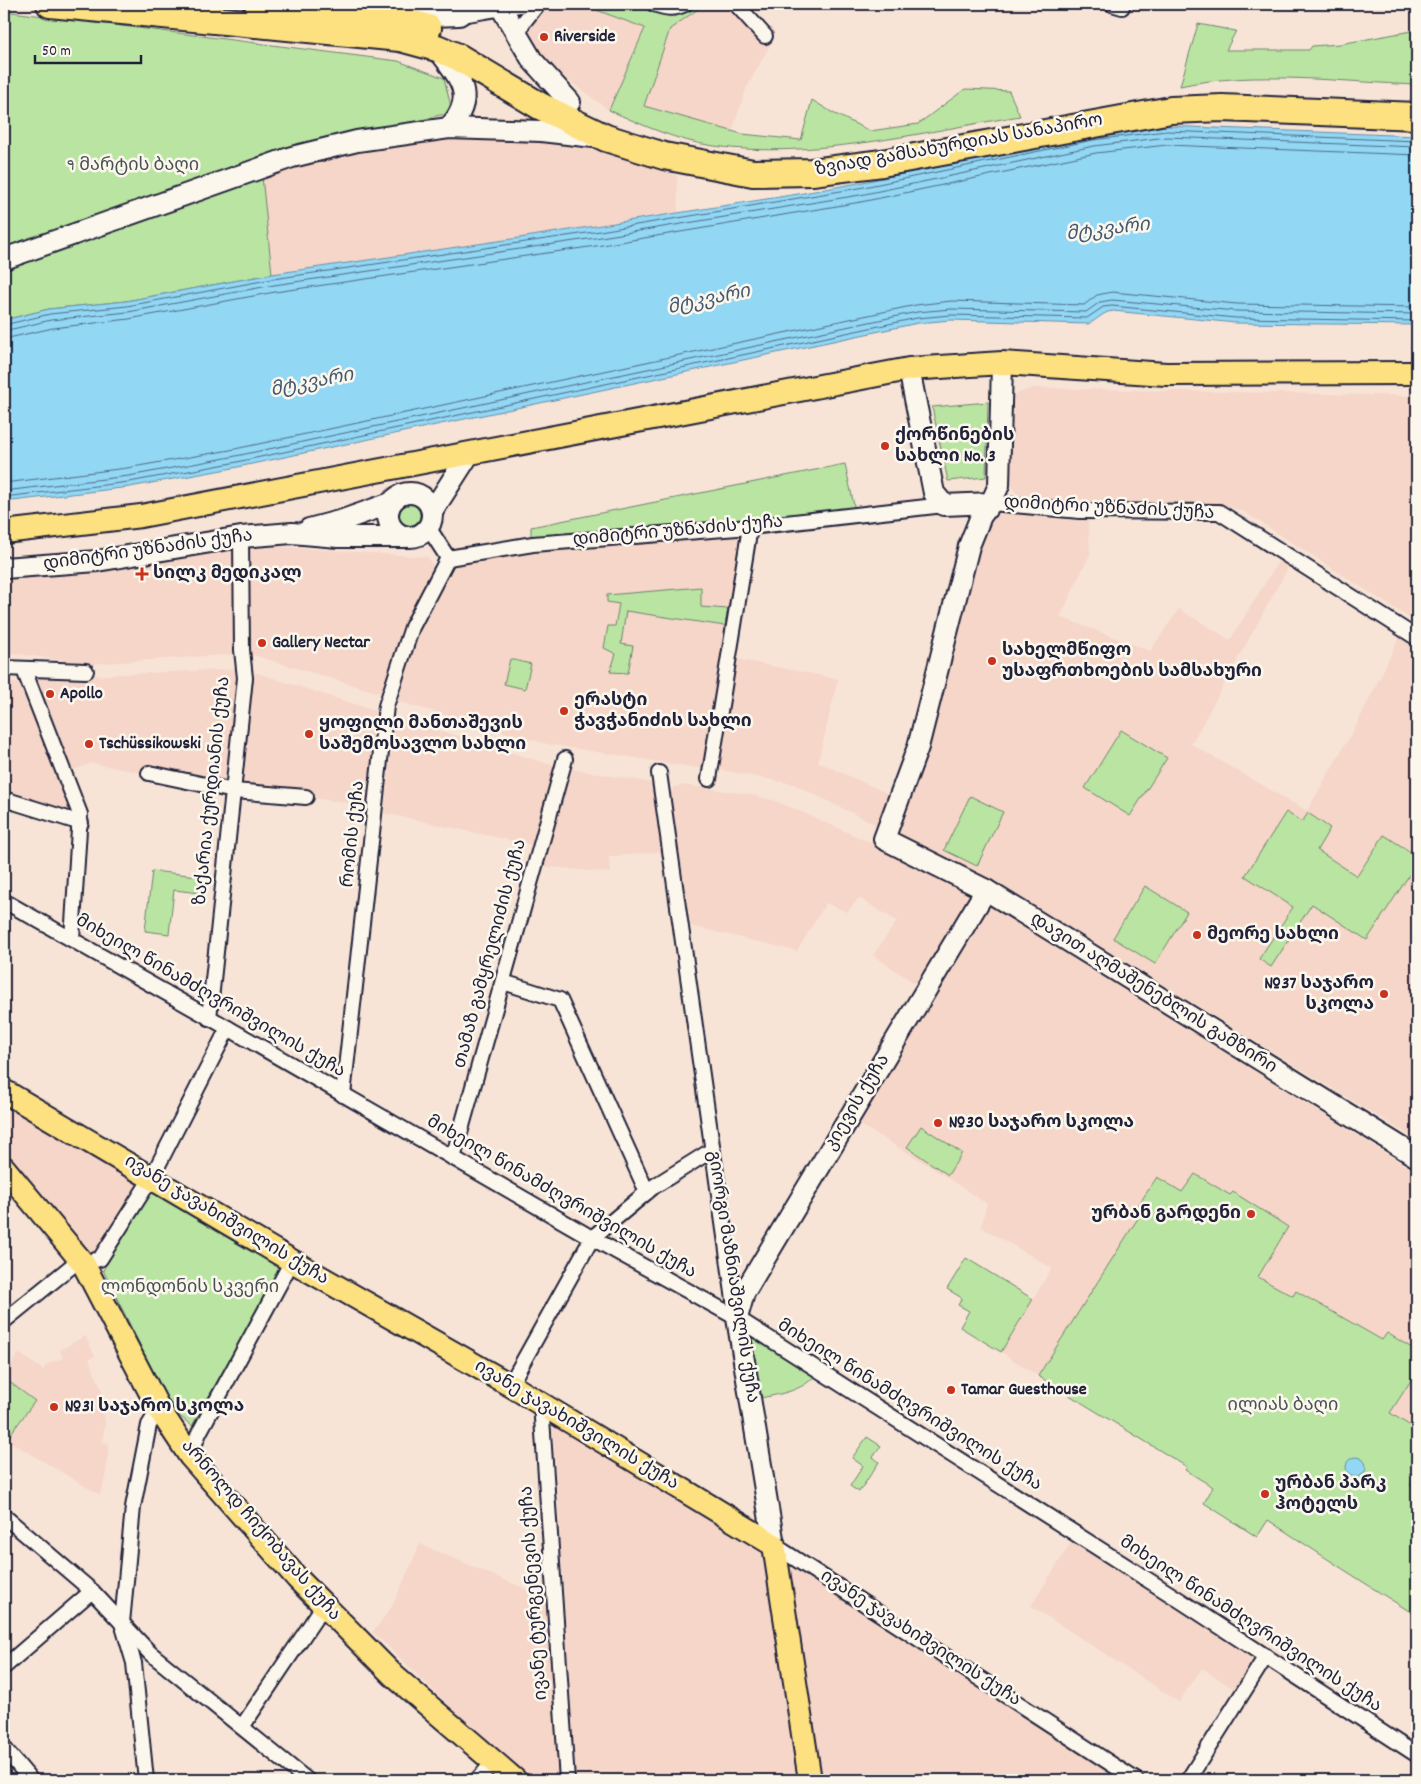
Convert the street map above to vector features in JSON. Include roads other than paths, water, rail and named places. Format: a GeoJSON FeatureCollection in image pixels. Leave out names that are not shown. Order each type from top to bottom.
{"type":"FeatureCollection","features":[{"type":"Feature","properties":{"kind":"highway","name":"ზვიად გამსახურდიას სანაპირო"},"geometry":{"type":"LineString","coordinates":[[50,4],[381,34],[437,48],[478,68],[547,110],[606,138],[638,150],[706,166],[753,173],[786,174],[882,163],[1171,110],[1222,108],[1417,116]]}},
{"type":"Feature","properties":{"kind":"highway","name":"ზვიად გამსახურდიას სანაპირო"},"geometry":{"type":"LineString","coordinates":[[258,4],[392,17],[422,26],[466,45],[524,79],[625,129],[668,143],[735,156],[788,159],[816,158],[865,151],[1167,96],[1266,94],[1417,102]]}},
{"type":"Feature","properties":{"kind":"main road"},"geometry":{"type":"LineString","coordinates":[[500,6],[532,60],[570,102]]}},
{"type":"Feature","properties":{"kind":"main road"},"geometry":{"type":"LineString","coordinates":[[392,17],[467,10]]}},
{"type":"Feature","properties":{"kind":"main road"},"geometry":{"type":"LineString","coordinates":[[437,48],[456,75],[464,92],[463,108],[449,128]]}},
{"type":"Feature","properties":{"kind":"main road"},"geometry":{"type":"LineString","coordinates":[[8,256],[292,158],[357,141],[449,128],[532,131],[606,138]]}},
{"type":"Feature","properties":{"kind":"main road"},"geometry":{"type":"LineString","coordinates":[[909,369],[934,493],[973,518],[977,525],[997,493],[1001,474],[1002,363]]}},
{"type":"Feature","properties":{"kind":"main road"},"geometry":{"type":"LineString","coordinates":[[4,532],[141,516],[909,369],[1002,363],[1166,374],[1417,373]]}},
{"type":"Feature","properties":{"kind":"main road"},"geometry":{"type":"LineString","coordinates":[[392,467],[394,499],[388,510],[389,524],[393,530],[405,537],[418,535],[430,520],[468,454]]}},
{"type":"Feature","properties":{"kind":"main road"},"geometry":{"type":"LineString","coordinates":[[394,499],[411,492],[423,496],[430,520]]}},
{"type":"Feature","properties":{"kind":"main road","name":"დიმიტრი უზნაძის ქუჩა"},"geometry":{"type":"LineString","coordinates":[[292,533],[343,520],[394,499]]}},
{"type":"Feature","properties":{"kind":"main road","name":"დიმიტრი უზნაძის ქუჩა"},"geometry":{"type":"LineString","coordinates":[[950,504],[991,504]]}},
{"type":"Feature","properties":{"kind":"main road","name":"დავით აღმაშენებლის გამზირი"},"geometry":{"type":"LineString","coordinates":[[977,525],[918,747],[884,839],[986,890],[1417,1157]]}},
{"type":"Feature","properties":{"kind":"main road","name":"დიმიტრი უზნაძის ქუჩა"},"geometry":{"type":"LineString","coordinates":[[4,568],[97,561],[241,537],[292,533],[338,537],[405,537]]}},
{"type":"Feature","properties":{"kind":"main road","name":"კიევის ქუჩა"},"geometry":{"type":"LineString","coordinates":[[736,1318],[744,1293],[986,890]]}},
{"type":"Feature","properties":{"kind":"main road","name":"ივანე ჯავახიშვილის ქუჩა"},"geometry":{"type":"LineString","coordinates":[[4,1091],[292,1261],[510,1385],[774,1545]]}},
{"type":"Feature","properties":{"kind":"main road","name":"არნოლდ ჩიქობავას ქუჩა"},"geometry":{"type":"LineString","coordinates":[[4,1168],[83,1263],[159,1409],[190,1456],[297,1578],[394,1676],[515,1780]]}},
{"type":"Feature","properties":{"kind":"main road","name":"გიორგი მაზნიაშვილის ქუჩა"},"geometry":{"type":"LineString","coordinates":[[736,1318],[774,1545],[810,1780]]}},
{"type":"Feature","properties":{"kind":"street"},"geometry":{"type":"LineString","coordinates":[[467,10],[525,4]]}},
{"type":"Feature","properties":{"kind":"street"},"geometry":{"type":"LineString","coordinates":[[518,38],[522,24],[538,4]]}},
{"type":"Feature","properties":{"kind":"street"},"geometry":{"type":"LineString","coordinates":[[654,4],[669,8],[676,8],[685,4]]}},
{"type":"Feature","properties":{"kind":"street"},"geometry":{"type":"LineString","coordinates":[[736,4],[764,36]]}},
{"type":"Feature","properties":{"kind":"street","name":"დიმიტრი უზნაძის ქუჩა"},"geometry":{"type":"LineString","coordinates":[[448,558],[533,544],[750,527],[950,504]]}},
{"type":"Feature","properties":{"kind":"street","name":"დიმიტრი უზნაძის ქუჩა"},"geometry":{"type":"LineString","coordinates":[[991,504],[1080,511],[1219,512],[1417,638]]}},
{"type":"Feature","properties":{"kind":"street"},"geometry":{"type":"LineString","coordinates":[[430,520],[448,558]]}},
{"type":"Feature","properties":{"kind":"street"},"geometry":{"type":"LineString","coordinates":[[708,779],[750,527]]}},
{"type":"Feature","properties":{"kind":"street","name":"ზაქარია ქურდიანის ქუჩა"},"geometry":{"type":"LineString","coordinates":[[209,1018],[245,678],[242,650],[241,537]]}},
{"type":"Feature","properties":{"kind":"street","name":"რომის ქუჩა"},"geometry":{"type":"LineString","coordinates":[[343,1095],[386,706],[408,637],[425,600],[448,558]]}},
{"type":"Feature","properties":{"kind":"street"},"geometry":{"type":"LineString","coordinates":[[4,668],[86,671]]}},
{"type":"Feature","properties":{"kind":"street"},"geometry":{"type":"LineString","coordinates":[[24,670],[80,814],[81,823],[72,939]]}},
{"type":"Feature","properties":{"kind":"street","name":"თამაზ გამყრელიძის ქუჩა"},"geometry":{"type":"LineString","coordinates":[[453,1158],[565,759]]}},
{"type":"Feature","properties":{"kind":"street"},"geometry":{"type":"LineString","coordinates":[[149,773],[234,791],[306,797]]}},
{"type":"Feature","properties":{"kind":"street","name":"გიორგი მაზნიაშვილის ქუჩა"},"geometry":{"type":"LineString","coordinates":[[659,773],[736,1318]]}},
{"type":"Feature","properties":{"kind":"street"},"geometry":{"type":"LineString","coordinates":[[4,798],[81,823]]}},
{"type":"Feature","properties":{"kind":"street","name":"მიხეილ წინამძღვრიშვილის ქუჩა"},"geometry":{"type":"LineString","coordinates":[[4,901],[592,1238],[736,1318],[1266,1656],[1417,1756]]}},
{"type":"Feature","properties":{"kind":"street"},"geometry":{"type":"LineString","coordinates":[[503,982],[560,1000],[647,1192]]}},
{"type":"Feature","properties":{"kind":"street"},"geometry":{"type":"LineString","coordinates":[[4,1321],[73,1265],[100,1259],[152,1177],[228,1028]]}},
{"type":"Feature","properties":{"kind":"street"},"geometry":{"type":"LineString","coordinates":[[510,1385],[592,1238],[647,1192],[712,1150]]}},
{"type":"Feature","properties":{"kind":"street"},"geometry":{"type":"LineString","coordinates":[[190,1456],[199,1433],[292,1261]]}},
{"type":"Feature","properties":{"kind":"street","name":"ივანე ტურგენევის ქუჩა"},"geometry":{"type":"LineString","coordinates":[[541,1404],[566,1780]]}},
{"type":"Feature","properties":{"kind":"street"},"geometry":{"type":"LineString","coordinates":[[146,1780],[134,1663],[122,1623],[133,1507],[149,1425],[159,1409]]}},
{"type":"Feature","properties":{"kind":"street"},"geometry":{"type":"LineString","coordinates":[[4,1516],[92,1591],[150,1653],[307,1780]]}},
{"type":"Feature","properties":{"kind":"street","name":"ივანე ჯავახიშვილის ქუჩა"},"geometry":{"type":"LineString","coordinates":[[774,1545],[1136,1780]]}},
{"type":"Feature","properties":{"kind":"street"},"geometry":{"type":"LineString","coordinates":[[4,1667],[92,1591]]}},
{"type":"Feature","properties":{"kind":"street"},"geometry":{"type":"LineString","coordinates":[[242,1727],[324,1605]]}},
{"type":"Feature","properties":{"kind":"street"},"geometry":{"type":"LineString","coordinates":[[1188,1780],[1266,1656]]}},
{"type":"Feature","properties":{"kind":"street"},"geometry":{"type":"LineString","coordinates":[[4,1748],[30,1779]]}},
{"type":"Feature","properties":{"kind":"street"},"geometry":{"type":"LineString","coordinates":[[476,1780],[494,1762]]}},
{"type":"Feature","properties":{"kind":"water","name":"მტკვარი"},"geometry":{"type":"Polygon","coordinates":[[[1166,126],[1417,136],[1417,325],[1236,323],[1113,311],[1088,324],[951,320],[918,323],[233,468],[130,487],[4,502],[4,320],[49,309],[126,301],[272,274],[519,238],[798,194],[1092,135],[1166,126]]]}},
{"type":"Feature","properties":{"kind":"water"},"geometry":{"type":"Polygon","coordinates":[[[1356,1457],[1363,1460],[1366,1467],[1363,1474],[1356,1477],[1349,1474],[1346,1467],[1349,1460],[1356,1457]]]}},
{"type":"Feature","properties":{"kind":"place","name":"Riverside"},"geometry":{"type":"Point","coordinates":[544,37]}},
{"type":"Feature","properties":{"kind":"place","name":"ქორწინების სახლი No. 3"},"geometry":{"type":"Point","coordinates":[885,446]}},
{"type":"Feature","properties":{"kind":"place","name":"სილკ მედიკალ"},"geometry":{"type":"Point","coordinates":[142,574]}},
{"type":"Feature","properties":{"kind":"place","name":"Gallery Nectar"},"geometry":{"type":"Point","coordinates":[262,643]}},
{"type":"Feature","properties":{"kind":"place","name":"სახელმწიფო უსაფრთხოების სამსახური"},"geometry":{"type":"Point","coordinates":[992,661]}},
{"type":"Feature","properties":{"kind":"place","name":"Apollo"},"geometry":{"type":"Point","coordinates":[50,694]}},
{"type":"Feature","properties":{"kind":"place","name":"ერასტი ჭავჭანიძის სახლი"},"geometry":{"type":"Point","coordinates":[564,711]}},
{"type":"Feature","properties":{"kind":"place","name":"ყოფილი მანთაშევის საშემოსავლო სახლი"},"geometry":{"type":"Point","coordinates":[309,734]}},
{"type":"Feature","properties":{"kind":"place","name":"Tschüssikowski"},"geometry":{"type":"Point","coordinates":[89,744]}},
{"type":"Feature","properties":{"kind":"place","name":"მეორე სახლი"},"geometry":{"type":"Point","coordinates":[1197,935]}},
{"type":"Feature","properties":{"kind":"place","name":"№37 საჯარო სკოლა"},"geometry":{"type":"Point","coordinates":[1384,994]}},
{"type":"Feature","properties":{"kind":"place","name":"№30 საჯარო სკოლა"},"geometry":{"type":"Point","coordinates":[938,1123]}},
{"type":"Feature","properties":{"kind":"place","name":"ურბან გარდენი"},"geometry":{"type":"Point","coordinates":[1251,1214]}},
{"type":"Feature","properties":{"kind":"place","name":"Tamar Guesthouse"},"geometry":{"type":"Point","coordinates":[951,1390]}},
{"type":"Feature","properties":{"kind":"place","name":"№31 საჯარო სკოლა"},"geometry":{"type":"Point","coordinates":[54,1407]}},
{"type":"Feature","properties":{"kind":"place","name":"ურბან პარკ ჰოტელს"},"geometry":{"type":"Point","coordinates":[1265,1494]}},
{"type":"Feature","properties":{"kind":"park label","name":"9 მარტის ბაღი"},"geometry":{"type":"Point","coordinates":[133,166]}},
{"type":"Feature","properties":{"kind":"park label","name":"ლონდონის სკვერი"},"geometry":{"type":"Point","coordinates":[190,1288]}},
{"type":"Feature","properties":{"kind":"park label","name":"ილიას ბაღი"},"geometry":{"type":"Point","coordinates":[1283,1406]}}]}
